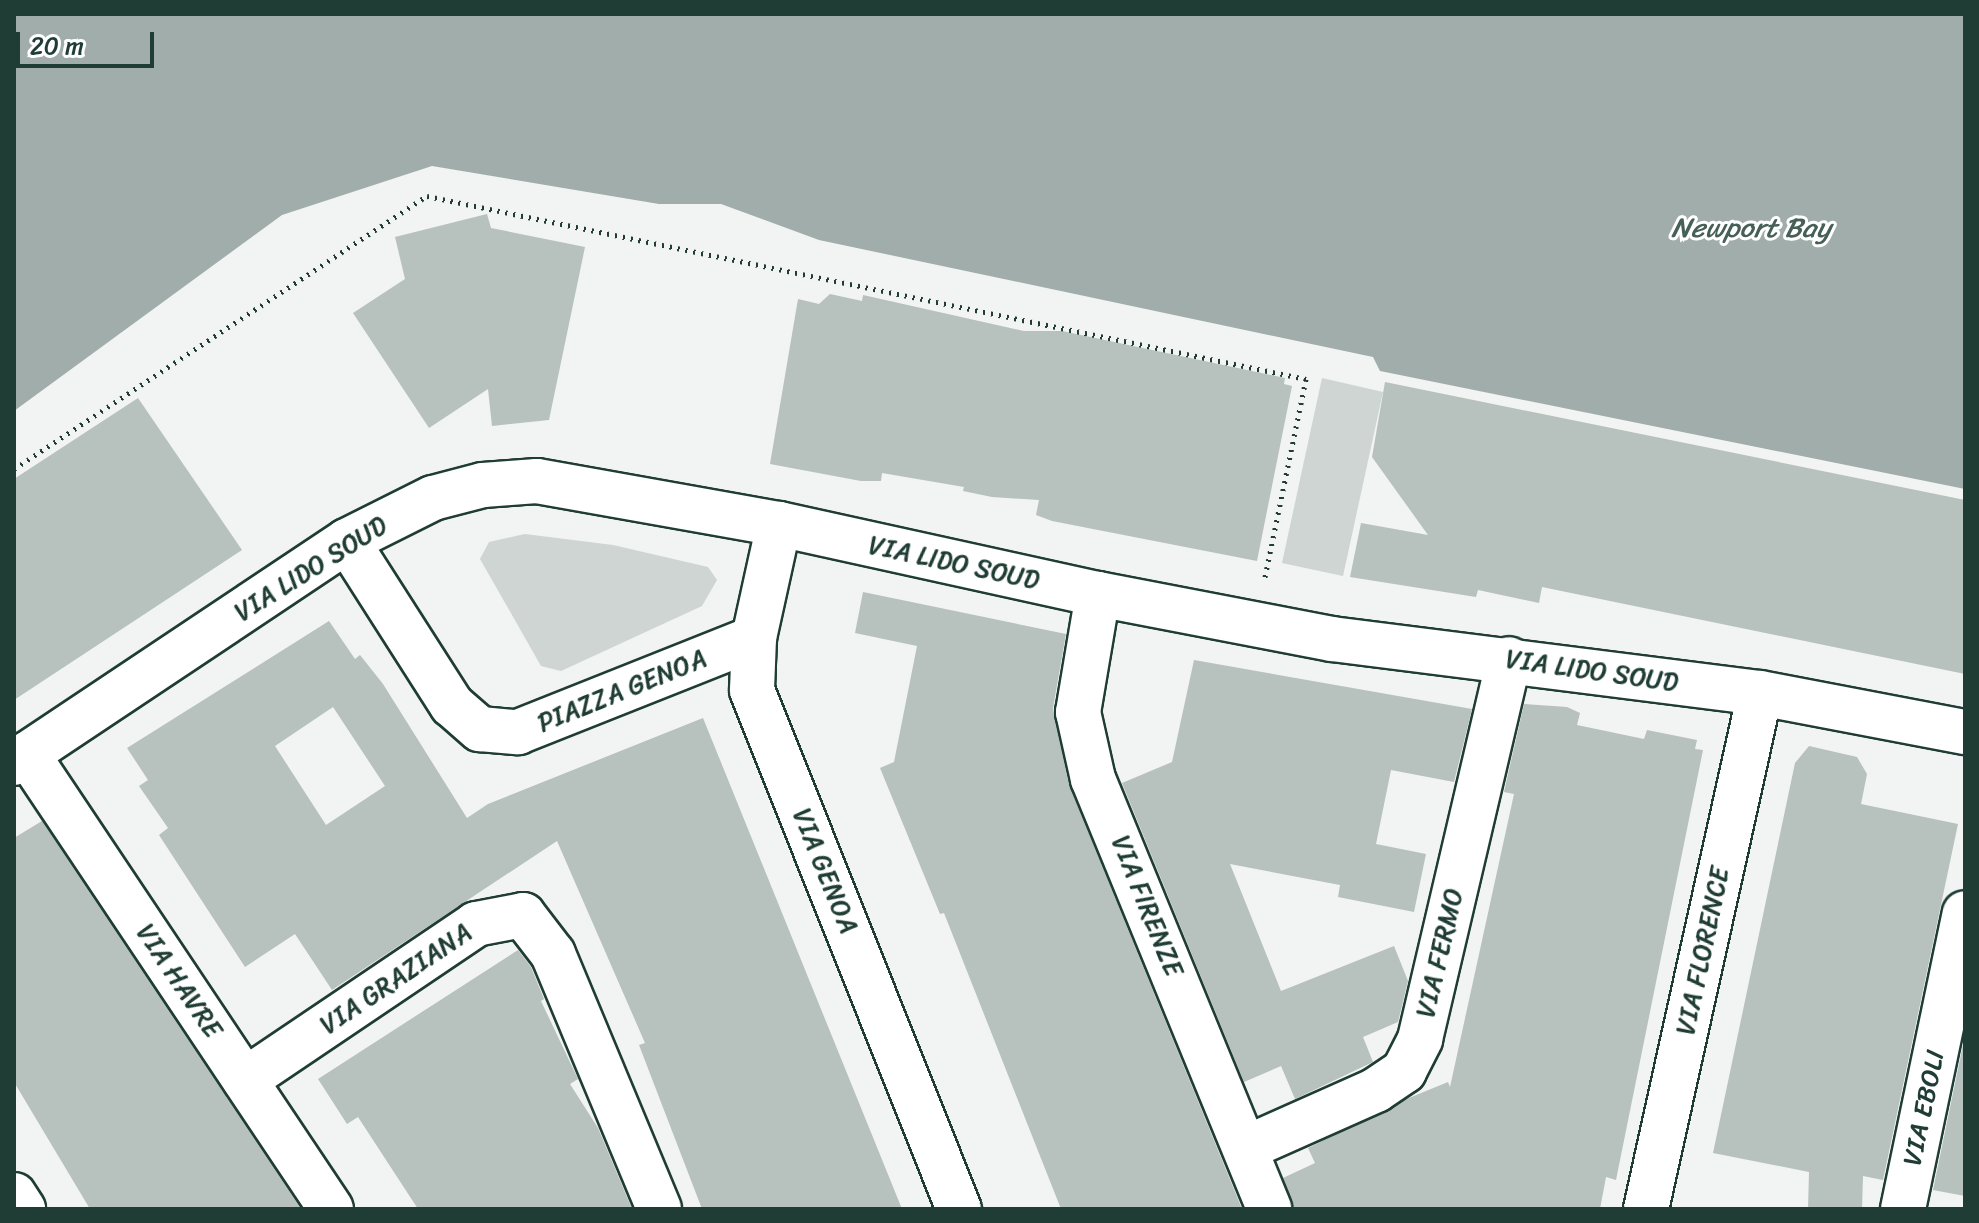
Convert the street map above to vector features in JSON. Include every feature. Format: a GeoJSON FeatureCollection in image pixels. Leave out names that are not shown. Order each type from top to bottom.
{"type":"FeatureCollection","features":[{"type":"Feature","properties":{"kind":"street","name":"VIA LIDO SOUD"},"geometry":{"type":"LineString","coordinates":[[21,758],[347,541],[433,498],[483,485],[537,481],[779,524],[1098,594],[1255,624],[1760,693],[1965,732]]}},
{"type":"Feature","properties":{"kind":"street","name":"VIA GENOA"},"geometry":{"type":"LineString","coordinates":[[779,524],[754,638],[752,690],[959,1209]]}},
{"type":"Feature","properties":{"kind":"street","name":"PIAZZA GENOA"},"geometry":{"type":"LineString","coordinates":[[347,541],[452,705],[480,729],[518,732],[754,638]]}},
{"type":"Feature","properties":{"kind":"street","name":"VIA FIRENZE"},"geometry":{"type":"LineString","coordinates":[[1098,594],[1078,712],[1093,779],[1269,1209]]}},
{"type":"Feature","properties":{"kind":"street","name":"VIA FERMO"},"geometry":{"type":"LineString","coordinates":[[1246,1148],[1376,1090],[1404,1071],[1420,1039],[1509,659]]}},
{"type":"Feature","properties":{"kind":"street","name":"VIA FLORENCE"},"geometry":{"type":"LineString","coordinates":[[1646,1209],[1760,693]]}},
{"type":"Feature","properties":{"kind":"street","name":"VIA HAVRE"},"geometry":{"type":"LineString","coordinates":[[21,758],[331,1209]]}},
{"type":"Feature","properties":{"kind":"street","name":"VIA EBOLI"},"geometry":{"type":"LineString","coordinates":[[1903,1209],[1965,913]]}},
{"type":"Feature","properties":{"kind":"street","name":"VIA GRAZIANA"},"geometry":{"type":"LineString","coordinates":[[245,1080],[476,924],[523,915],[553,954],[659,1209]]}},
{"type":"Feature","properties":{"kind":"street"},"geometry":{"type":"LineString","coordinates":[[14,1195],[23,1209]]}},
{"type":"Feature","properties":{"kind":"path"},"geometry":{"type":"LineString","coordinates":[[14,469],[427,196],[1306,379],[1255,624]]}},
{"type":"Feature","properties":{"kind":"shaded area"},"geometry":{"type":"Polygon","coordinates":[[[1322,378],[1383,392],[1343,576],[1282,563],[1322,378]]]}},
{"type":"Feature","properties":{"kind":"shaded area"},"geometry":{"type":"Polygon","coordinates":[[[525,534],[613,545],[708,567],[717,580],[702,606],[561,671],[541,666],[480,559],[489,542],[525,534]]]}},
{"type":"Feature","properties":{"kind":"water","name":"Newport Bay"},"geometry":{"type":"Polygon","coordinates":[[[14,14],[1965,14],[1965,489],[1380,371],[1373,357],[819,240],[721,204],[659,204],[432,166],[282,215],[14,411],[14,14]]]}},
{"type":"Feature","properties":{"kind":"building"},"geometry":{"type":"Polygon","coordinates":[[[487,214],[491,228],[585,247],[549,420],[492,426],[488,389],[429,428],[353,313],[405,279],[395,237],[487,214]]]}},
{"type":"Feature","properties":{"kind":"building"},"geometry":{"type":"Polygon","coordinates":[[[830,294],[862,301],[863,295],[1024,331],[1062,331],[1285,378],[1284,384],[1292,386],[1257,561],[1052,521],[1036,515],[1039,500],[992,497],[963,491],[964,487],[882,473],[881,481],[861,481],[770,464],[798,299],[819,304],[830,294]]]}},
{"type":"Feature","properties":{"kind":"building"},"geometry":{"type":"Polygon","coordinates":[[[1385,382],[1965,500],[1965,674],[1542,587],[1539,603],[1478,590],[1476,597],[1350,577],[1361,523],[1428,535],[1372,457],[1385,382]]]}},
{"type":"Feature","properties":{"kind":"building"},"geometry":{"type":"Polygon","coordinates":[[[138,398],[242,550],[14,700],[14,479],[138,398]]]}},
{"type":"Feature","properties":{"kind":"building"},"geometry":{"type":"Polygon","coordinates":[[[863,592],[1066,634],[1053,708],[1069,785],[1242,1209],[1061,1209],[944,913],[940,914],[880,768],[894,762],[917,646],[855,633],[863,592]]]}},
{"type":"Feature","properties":{"kind":"building"},"geometry":{"type":"Polygon","coordinates":[[[329,621],[355,659],[360,655],[383,684],[467,818],[488,804],[703,718],[902,1209],[702,1209],[639,1045],[645,1043],[557,841],[332,990],[295,934],[245,967],[159,835],[168,828],[139,786],[148,780],[127,748],[329,621]],[[333,707],[275,746],[326,825],[385,786],[333,707]]]}},
{"type":"Feature","properties":{"kind":"building"},"geometry":{"type":"Polygon","coordinates":[[[1194,660],[1472,709],[1454,782],[1391,770],[1376,844],[1426,854],[1414,912],[1338,897],[1340,885],[1230,864],[1281,991],[1394,946],[1408,981],[1398,1022],[1363,1037],[1373,1062],[1295,1099],[1281,1066],[1244,1082],[1122,783],[1172,762],[1194,660]]]}},
{"type":"Feature","properties":{"kind":"building"},"geometry":{"type":"Polygon","coordinates":[[[1524,704],[1567,707],[1580,713],[1577,725],[1644,739],[1647,730],[1697,740],[1695,749],[1703,750],[1616,1180],[1606,1177],[1600,1209],[1293,1209],[1283,1178],[1315,1163],[1308,1148],[1409,1098],[1448,1082],[1450,1087],[1514,794],[1504,792],[1524,704]]]}},
{"type":"Feature","properties":{"kind":"building"},"geometry":{"type":"Polygon","coordinates":[[[1809,746],[1857,757],[1867,774],[1861,804],[1958,824],[1883,1180],[1863,1176],[1862,1209],[1808,1209],[1809,1172],[1713,1153],[1795,763],[1809,746]]]}},
{"type":"Feature","properties":{"kind":"building"},"geometry":{"type":"Polygon","coordinates":[[[42,821],[301,1209],[90,1209],[14,1082],[14,838],[42,821]]]}},
{"type":"Feature","properties":{"kind":"building"},"geometry":{"type":"Polygon","coordinates":[[[518,950],[531,967],[544,999],[541,1001],[578,1079],[570,1084],[598,1128],[632,1209],[418,1209],[358,1117],[347,1124],[318,1079],[518,950]]]}},
{"type":"Feature","properties":{"kind":"building"},"geometry":{"type":"Polygon","coordinates":[[[1965,1035],[1965,1196],[1933,1190],[1965,1035]]]}}]}
